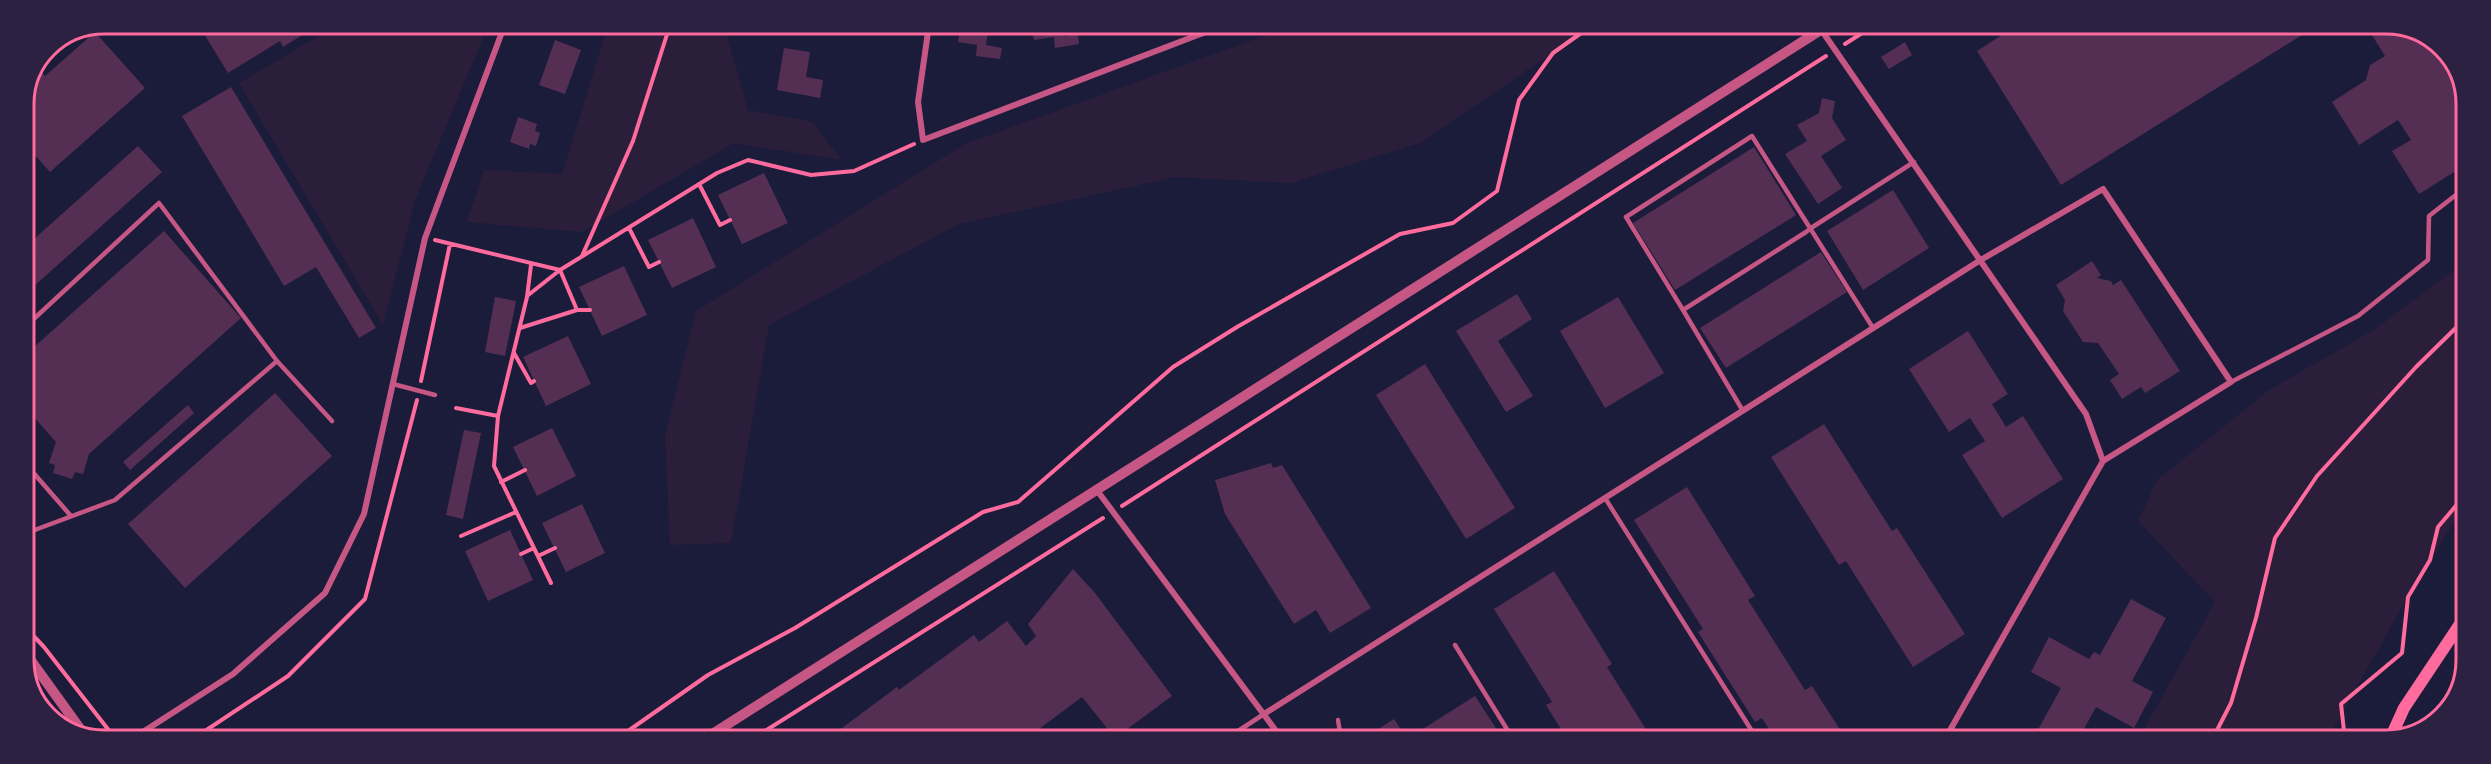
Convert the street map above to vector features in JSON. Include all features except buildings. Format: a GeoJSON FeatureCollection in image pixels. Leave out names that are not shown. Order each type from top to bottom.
{"type":"FeatureCollection","features":[{"type":"Feature","properties":{"kind":"main road"},"geometry":{"type":"LineString","coordinates":[[2395,729],[2404,708],[2456,630]]}},
{"type":"Feature","properties":{"kind":"street"},"geometry":{"type":"LineString","coordinates":[[146,730],[233,674],[325,593],[364,514],[425,238],[501,35]]}},
{"type":"Feature","properties":{"kind":"street"},"geometry":{"type":"LineString","coordinates":[[928,35],[918,102],[923,140],[1198,35]]}},
{"type":"Feature","properties":{"kind":"street"},"geometry":{"type":"LineString","coordinates":[[719,730],[1810,35]]}},
{"type":"Feature","properties":{"kind":"street"},"geometry":{"type":"LineString","coordinates":[[1828,35],[1979,261],[2086,414],[2103,461]]}},
{"type":"Feature","properties":{"kind":"street"},"geometry":{"type":"LineString","coordinates":[[1264,714],[1464,585],[1979,261],[2103,189],[2230,382],[2103,461],[1951,730]]}},
{"type":"Feature","properties":{"kind":"street"},"geometry":{"type":"LineString","coordinates":[[1096,489],[1276,730]]}},
{"type":"Feature","properties":{"kind":"street"},"geometry":{"type":"LineString","coordinates":[[35,666],[76,724]]}},
{"type":"Feature","properties":{"kind":"lane"},"geometry":{"type":"LineString","coordinates":[[1743,411],[1626,217],[1742,142],[1752,136],[1873,328]]}},
{"type":"Feature","properties":{"kind":"lane"},"geometry":{"type":"LineString","coordinates":[[1683,310],[1914,162]]}},
{"type":"Feature","properties":{"kind":"lane"},"geometry":{"type":"LineString","coordinates":[[2230,382],[2358,316],[2428,260],[2429,216],[2456,195]]}},
{"type":"Feature","properties":{"kind":"lane"},"geometry":{"type":"LineString","coordinates":[[35,318],[159,203],[277,361],[332,421]]}},
{"type":"Feature","properties":{"kind":"lane"},"geometry":{"type":"LineString","coordinates":[[35,530],[115,500],[277,361]]}},
{"type":"Feature","properties":{"kind":"lane"},"geometry":{"type":"LineString","coordinates":[[393,384],[435,395]]}},
{"type":"Feature","properties":{"kind":"lane"},"geometry":{"type":"LineString","coordinates":[[35,475],[71,516]]}},
{"type":"Feature","properties":{"kind":"lane"},"geometry":{"type":"LineString","coordinates":[[1605,498],[1751,730]]}},
{"type":"Feature","properties":{"kind":"lane"},"geometry":{"type":"LineString","coordinates":[[1455,645],[1508,730]]}},
{"type":"Feature","properties":{"kind":"lane"},"geometry":{"type":"LineString","coordinates":[[1240,730],[1264,714]]}},
{"type":"Feature","properties":{"kind":"lane"},"geometry":{"type":"LineString","coordinates":[[1338,720],[1340,730]]}},
{"type":"Feature","properties":{"kind":"path"},"geometry":{"type":"LineString","coordinates":[[581,257],[633,141],[667,35]]}},
{"type":"Feature","properties":{"kind":"path"},"geometry":{"type":"LineString","coordinates":[[629,730],[708,675],[795,628],[983,512],[1018,502],[1173,367],[1237,327],[1400,234],[1453,223],[1497,191],[1519,100],[1553,53],[1578,35]]}},
{"type":"Feature","properties":{"kind":"path"},"geometry":{"type":"LineString","coordinates":[[767,730],[1860,35]]}},
{"type":"Feature","properties":{"kind":"path"},"geometry":{"type":"LineString","coordinates":[[527,297],[560,270],[699,184],[748,160],[811,175],[854,171],[923,140]]}},
{"type":"Feature","properties":{"kind":"path"},"geometry":{"type":"LineString","coordinates":[[699,184],[720,225],[730,220]]}},
{"type":"Feature","properties":{"kind":"path"},"geometry":{"type":"LineString","coordinates":[[629,228],[649,267],[659,262]]}},
{"type":"Feature","properties":{"kind":"path"},"geometry":{"type":"LineString","coordinates":[[425,238],[531,265],[560,270]]}},
{"type":"Feature","properties":{"kind":"path"},"geometry":{"type":"LineString","coordinates":[[531,265],[527,297],[498,416],[494,466],[551,583]]}},
{"type":"Feature","properties":{"kind":"path"},"geometry":{"type":"LineString","coordinates":[[560,270],[578,310]]}},
{"type":"Feature","properties":{"kind":"path"},"geometry":{"type":"LineString","coordinates":[[519,328],[578,310],[590,310]]}},
{"type":"Feature","properties":{"kind":"path"},"geometry":{"type":"LineString","coordinates":[[2217,730],[2231,703],[2256,618],[2275,538],[2317,476],[2416,367],[2456,328]]}},
{"type":"Feature","properties":{"kind":"path"},"geometry":{"type":"LineString","coordinates":[[514,352],[531,383],[534,381]]}},
{"type":"Feature","properties":{"kind":"path"},"geometry":{"type":"LineString","coordinates":[[456,408],[498,416]]}},
{"type":"Feature","properties":{"kind":"path"},"geometry":{"type":"LineString","coordinates":[[501,482],[525,470]]}},
{"type":"Feature","properties":{"kind":"path"},"geometry":{"type":"LineString","coordinates":[[2344,730],[2341,704],[2402,653],[2408,597],[2430,560],[2438,527],[2456,506]]}},
{"type":"Feature","properties":{"kind":"path"},"geometry":{"type":"LineString","coordinates":[[461,536],[516,512]]}},
{"type":"Feature","properties":{"kind":"path"},"geometry":{"type":"LineString","coordinates":[[521,554],[534,548]]}},
{"type":"Feature","properties":{"kind":"path"},"geometry":{"type":"LineString","coordinates":[[538,556],[555,548]]}},
{"type":"Feature","properties":{"kind":"path"},"geometry":{"type":"LineString","coordinates":[[35,638],[109,730]]}},
{"type":"Feature","properties":{"kind":"shaded area"},"geometry":{"type":"Polygon","coordinates":[[[320,35],[484,35],[416,198],[383,325],[239,83],[320,35]]]}},
{"type":"Feature","properties":{"kind":"shaded area"},"geometry":{"type":"Polygon","coordinates":[[[605,35],[727,35],[748,110],[813,122],[841,160],[734,143],[582,232],[467,222],[484,170],[562,174],[605,35]]]}},
{"type":"Feature","properties":{"kind":"shaded area"},"geometry":{"type":"Polygon","coordinates":[[[1266,35],[1585,35],[1553,53],[1420,143],[1291,183],[1176,177],[959,224],[769,325],[731,543],[670,545],[665,437],[696,311],[965,144],[1266,35]]]}},
{"type":"Feature","properties":{"kind":"shaded area"},"geometry":{"type":"Polygon","coordinates":[[[2456,266],[2456,520],[2425,567],[2333,730],[2144,730],[2215,602],[2138,521],[2157,480],[2269,390],[2375,329],[2454,270],[2456,266]]]}}]}
